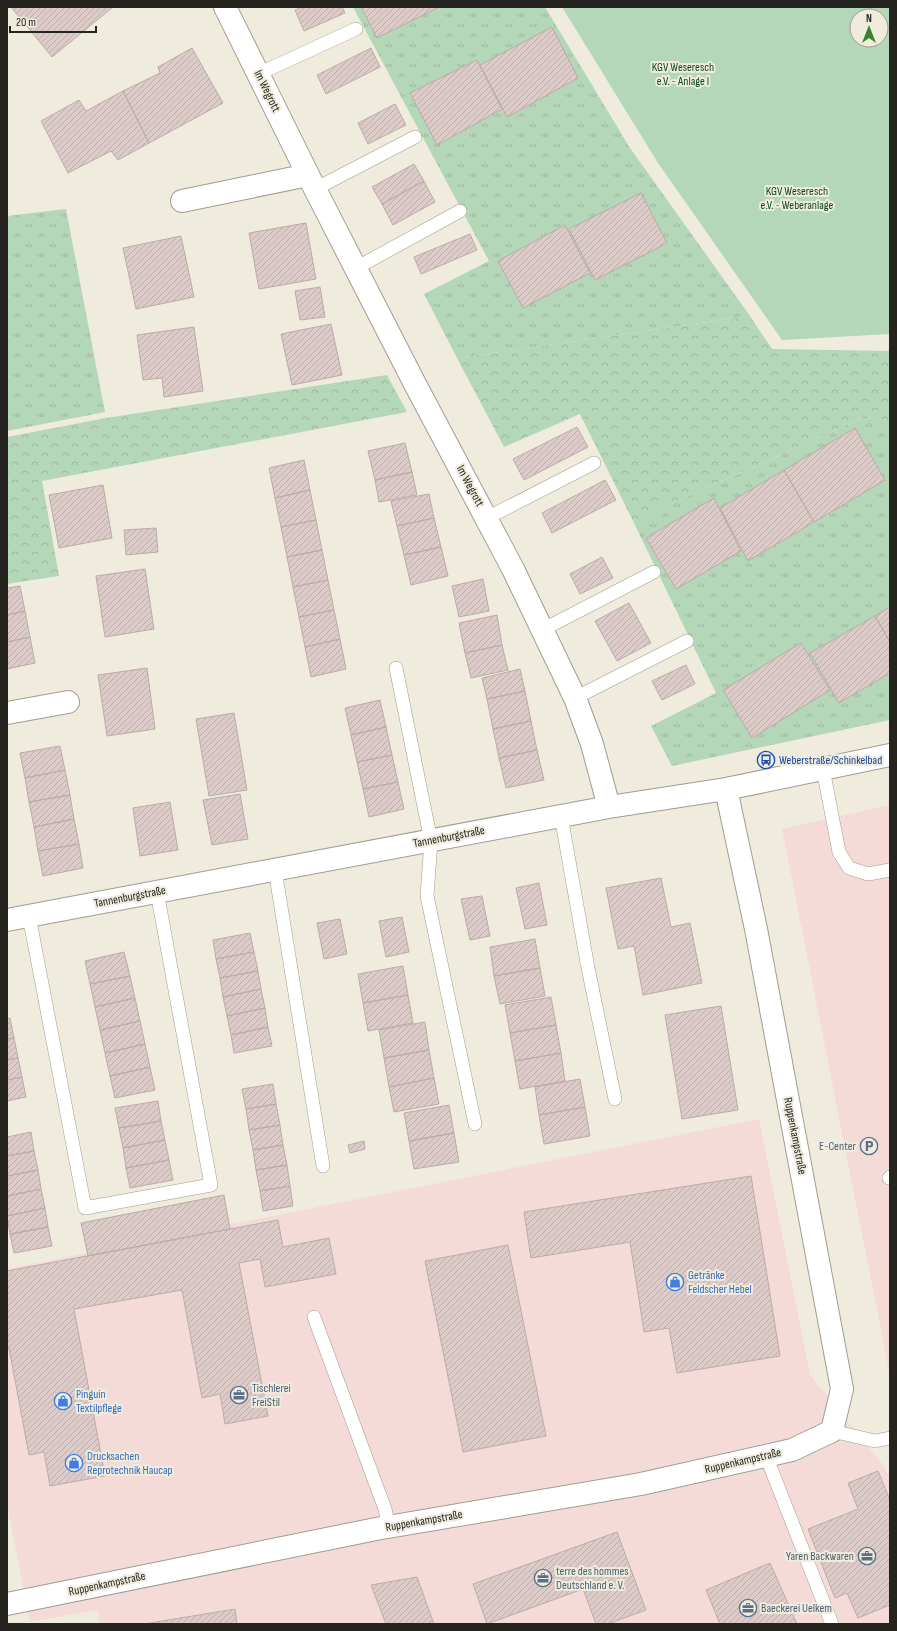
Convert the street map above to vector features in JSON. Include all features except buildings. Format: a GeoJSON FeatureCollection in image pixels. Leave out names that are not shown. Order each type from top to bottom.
{"type":"FeatureCollection","features":[{"type":"Feature","properties":{"kind":"street","name":"Im Wegrott"},"geometry":{"type":"LineString","coordinates":[[225,7],[356,268],[514,569],[575,698],[592,744],[609,807]]}},
{"type":"Feature","properties":{"kind":"street"},"geometry":{"type":"LineString","coordinates":[[182,201],[312,182]]}},
{"type":"Feature","properties":{"kind":"street"},"geometry":{"type":"LineString","coordinates":[[7,713],[68,702]]}},
{"type":"Feature","properties":{"kind":"street","name":"Tannenburgstraße"},"geometry":{"type":"LineString","coordinates":[[7,920],[609,807],[726,789],[890,755]]}},
{"type":"Feature","properties":{"kind":"street","name":"Ruppenkampstraße"},"geometry":{"type":"LineString","coordinates":[[7,1604],[389,1527],[641,1484],[792,1450],[832,1431],[842,1389],[756,929],[726,789]]}},
{"type":"Feature","properties":{"kind":"lane"},"geometry":{"type":"LineString","coordinates":[[258,74],[356,29]]}},
{"type":"Feature","properties":{"kind":"lane"},"geometry":{"type":"LineString","coordinates":[[312,182],[415,138]]}},
{"type":"Feature","properties":{"kind":"lane"},"geometry":{"type":"LineString","coordinates":[[356,268],[460,211]]}},
{"type":"Feature","properties":{"kind":"lane"},"geometry":{"type":"LineString","coordinates":[[487,518],[594,463]]}},
{"type":"Feature","properties":{"kind":"lane"},"geometry":{"type":"LineString","coordinates":[[542,630],[654,572]]}},
{"type":"Feature","properties":{"kind":"lane"},"geometry":{"type":"LineString","coordinates":[[575,698],[687,641]]}},
{"type":"Feature","properties":{"kind":"lane"},"geometry":{"type":"LineString","coordinates":[[396,668],[430,841],[427,896],[475,1124]]}},
{"type":"Feature","properties":{"kind":"lane"},"geometry":{"type":"LineString","coordinates":[[822,769],[839,852],[849,868],[868,874],[890,870]]}},
{"type":"Feature","properties":{"kind":"lane"},"geometry":{"type":"LineString","coordinates":[[561,816],[588,968],[615,1099]]}},
{"type":"Feature","properties":{"kind":"lane"},"geometry":{"type":"LineString","coordinates":[[275,870],[323,1166]]}},
{"type":"Feature","properties":{"kind":"lane"},"geometry":{"type":"LineString","coordinates":[[30,916],[85,1208],[211,1185],[157,892]]}},
{"type":"Feature","properties":{"kind":"lane"},"geometry":{"type":"LineString","coordinates":[[314,1317],[385,1508],[389,1527]]}},
{"type":"Feature","properties":{"kind":"lane"},"geometry":{"type":"LineString","coordinates":[[832,1431],[875,1441],[890,1438]]}},
{"type":"Feature","properties":{"kind":"lane"},"geometry":{"type":"LineString","coordinates":[[766,1456],[832,1624]]}},
{"type":"Feature","properties":{"kind":"shaded area"},"geometry":{"type":"Polygon","coordinates":[[[890,805],[890,1376],[782,829],[890,805]]]}},
{"type":"Feature","properties":{"kind":"shaded area"},"geometry":{"type":"Polygon","coordinates":[[[759,1119],[810,1375],[884,1466],[890,1480],[890,1624],[99,1624],[98,1610],[30,1622],[7,1505],[7,1269],[759,1119]]]}},
{"type":"Feature","properties":{"kind":"green space"},"geometry":{"type":"Polygon","coordinates":[[[353,7],[545,7],[630,148],[750,316],[457,358],[424,294],[489,261],[353,7]]]}},
{"type":"Feature","properties":{"kind":"green space","name":"KGV Weseresch e.V. - Weberanlage"},"geometry":{"type":"Polygon","coordinates":[[[562,7],[890,7],[890,334],[782,340],[658,163],[562,7]]]}},
{"type":"Feature","properties":{"kind":"green space"},"geometry":{"type":"Polygon","coordinates":[[[66,209],[105,412],[7,431],[7,216],[66,209]]]}},
{"type":"Feature","properties":{"kind":"green space"},"geometry":{"type":"Polygon","coordinates":[[[750,316],[772,349],[890,351],[890,420],[863,418],[633,521],[580,414],[504,447],[457,358],[750,316]]]}},
{"type":"Feature","properties":{"kind":"green space"},"geometry":{"type":"Polygon","coordinates":[[[387,375],[407,412],[42,481],[59,576],[7,584],[7,437],[106,418],[387,375]]]}},
{"type":"Feature","properties":{"kind":"green space"},"geometry":{"type":"Polygon","coordinates":[[[863,418],[890,420],[890,720],[672,766],[651,726],[716,693],[633,521],[863,418]]]}},
{"type":"Feature","properties":{"kind":"place","name":"Weberstraße/Schinkelbad"},"geometry":{"type":"Point","coordinates":[766,760]}},
{"type":"Feature","properties":{"kind":"place","name":"E-Center"},"geometry":{"type":"Point","coordinates":[869,1146]}},
{"type":"Feature","properties":{"kind":"place","name":"Getränke Feldscher Hebel"},"geometry":{"type":"Point","coordinates":[675,1282]}},
{"type":"Feature","properties":{"kind":"place","name":"Tischlerei FreiStil"},"geometry":{"type":"Point","coordinates":[239,1395]}},
{"type":"Feature","properties":{"kind":"place","name":"Pinguin Textilpflege"},"geometry":{"type":"Point","coordinates":[63,1401]}},
{"type":"Feature","properties":{"kind":"place","name":"Drucksachen Reprotechnik Haucap"},"geometry":{"type":"Point","coordinates":[74,1463]}},
{"type":"Feature","properties":{"kind":"place","name":"Yaren Backwaren"},"geometry":{"type":"Point","coordinates":[867,1556]}},
{"type":"Feature","properties":{"kind":"place","name":"terre des hommes Deutschland e. V."},"geometry":{"type":"Point","coordinates":[543,1578]}},
{"type":"Feature","properties":{"kind":"place","name":"Baeckerei Uelkem"},"geometry":{"type":"Point","coordinates":[748,1608]}},
{"type":"Feature","properties":{"kind":"park label","name":"KGV Weseresch e.V. - Anlage I"},"geometry":{"type":"Point","coordinates":[683,74]}}]}
